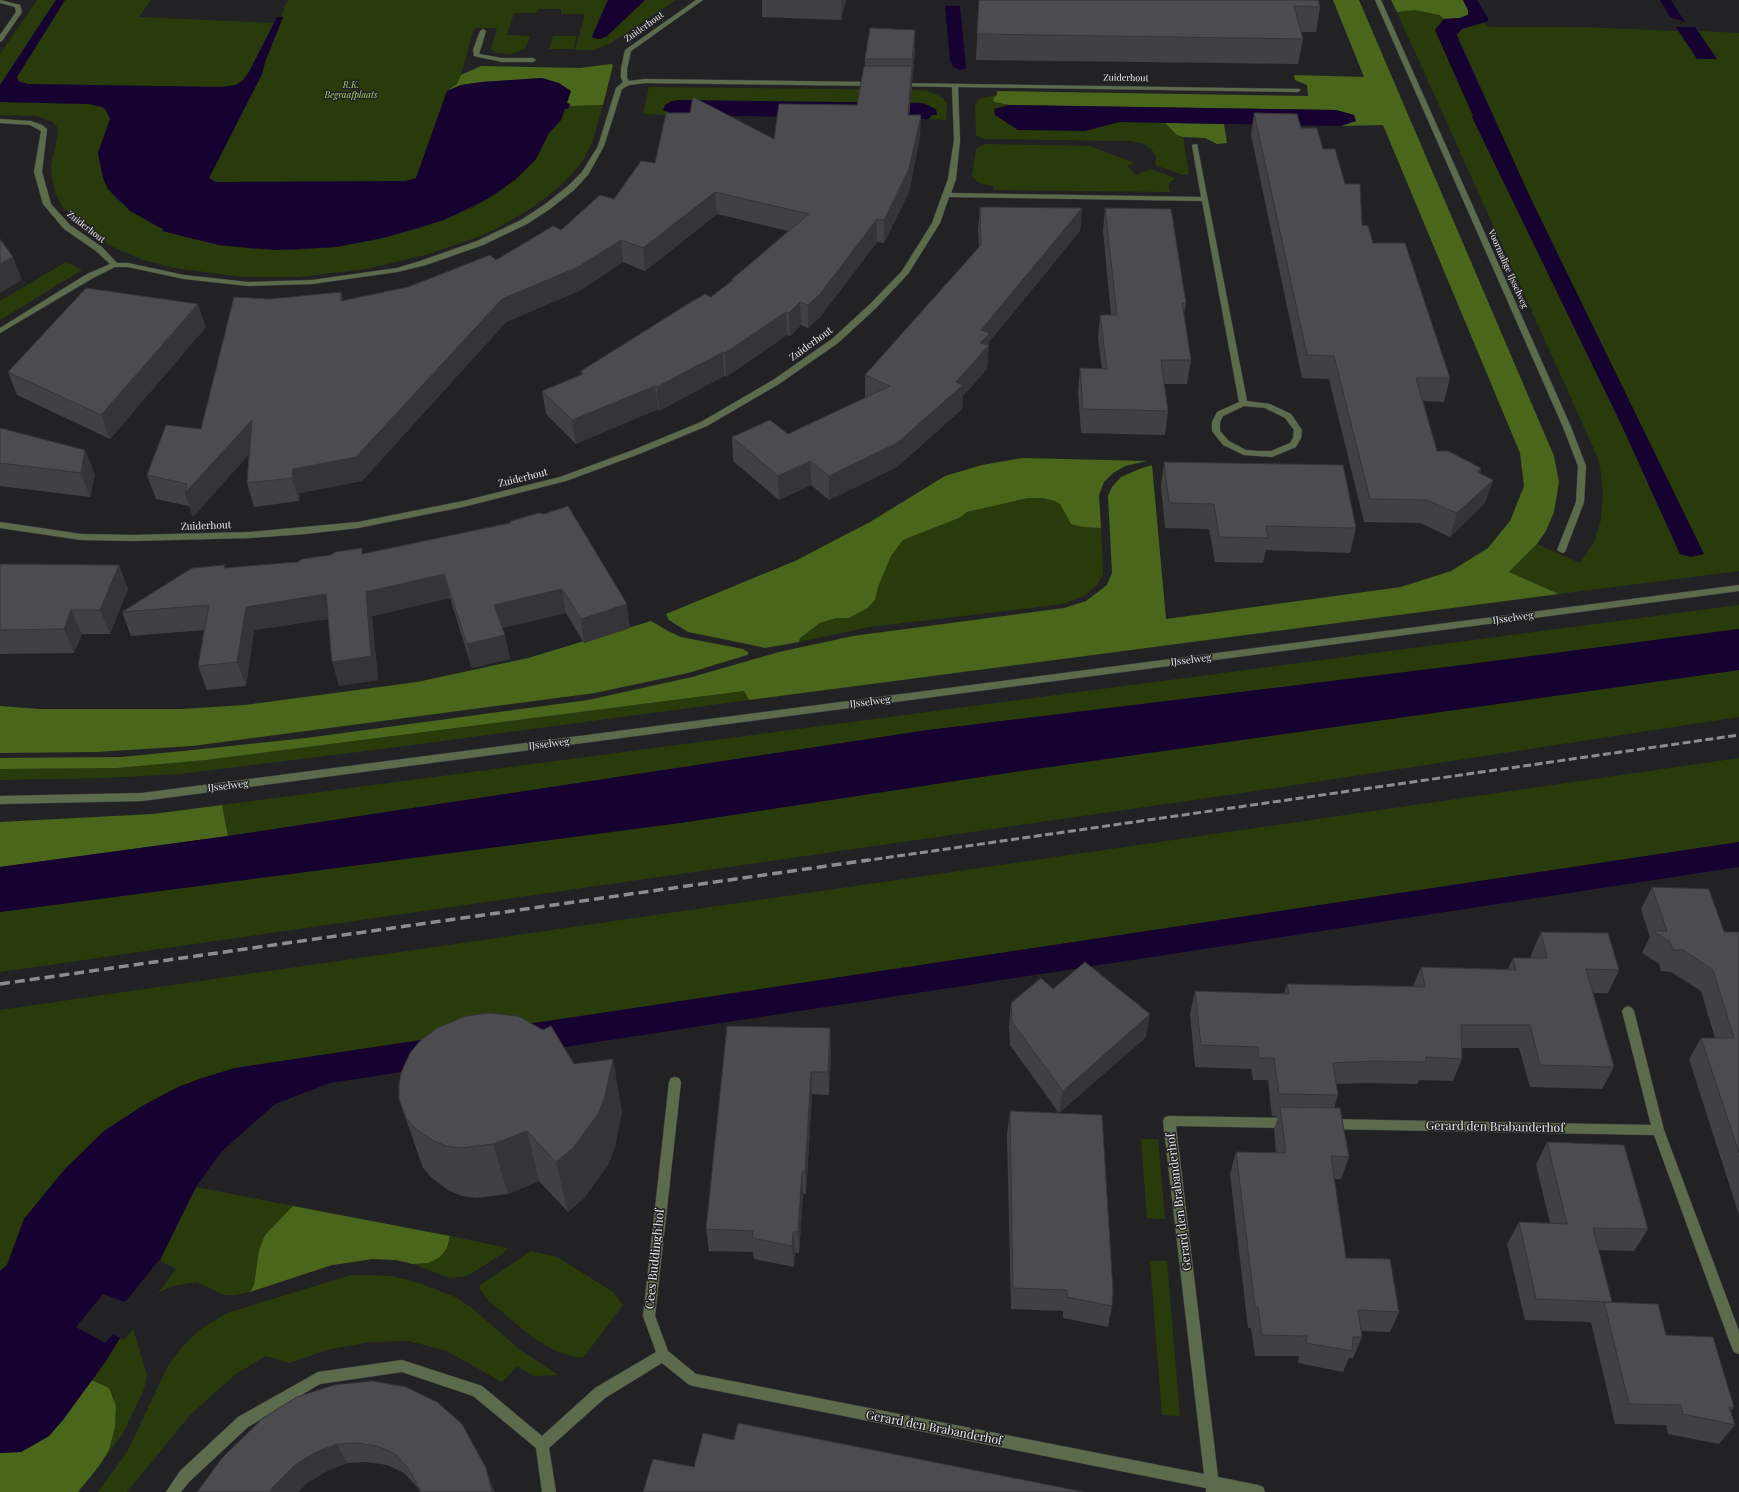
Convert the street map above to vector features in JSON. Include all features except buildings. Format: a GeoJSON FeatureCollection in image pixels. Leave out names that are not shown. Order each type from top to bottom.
{"type":"FeatureCollection","features":[{"type":"Feature","properties":{"kind":"street","name":"Zuiderhout"},"geometry":{"type":"LineString","coordinates":[[627,83],[624,78],[624,68],[628,50],[700,0]]}},
{"type":"Feature","properties":{"kind":"street","name":"Voormalige IJsselweg"},"geometry":{"type":"LineString","coordinates":[[1378,0],[1564,420],[1582,466],[1580,502],[1562,550]]}},
{"type":"Feature","properties":{"kind":"street"},"geometry":{"type":"LineString","coordinates":[[0,1],[18,6],[19,12],[0,40]]}},
{"type":"Feature","properties":{"kind":"street"},"geometry":{"type":"LineString","coordinates":[[482,31],[476,50],[476,56],[502,60],[533,60]]}},
{"type":"Feature","properties":{"kind":"street"},"geometry":{"type":"LineString","coordinates":[[0,331],[84,279],[105,268],[115,265],[128,265],[212,281],[248,284],[282,284],[337,280],[390,271],[450,254],[480,243],[524,222],[547,208],[570,188],[584,173],[601,146],[619,88],[627,83],[645,81],[883,84]]}},
{"type":"Feature","properties":{"kind":"street","name":"Zuiderhout"},"geometry":{"type":"LineString","coordinates":[[891,84],[1298,90]]}},
{"type":"Feature","properties":{"kind":"street","name":"Zuiderhout"},"geometry":{"type":"LineString","coordinates":[[0,525],[81,537],[192,538],[305,532],[358,525],[426,512],[563,479],[636,452],[704,424],[776,382],[835,341],[873,306],[905,272],[936,223],[952,179],[957,140],[955,85]]}},
{"type":"Feature","properties":{"kind":"street","name":"Zuiderhout"},"geometry":{"type":"LineString","coordinates":[[0,121],[31,123],[40,126],[45,130],[38,172],[47,204],[67,227],[100,249],[115,265]]}},
{"type":"Feature","properties":{"kind":"street"},"geometry":{"type":"LineString","coordinates":[[1195,145],[1243,404]]}},
{"type":"Feature","properties":{"kind":"street"},"geometry":{"type":"LineString","coordinates":[[946,194],[1205,199]]}},
{"type":"Feature","properties":{"kind":"street"},"geometry":{"type":"LineString","coordinates":[[1243,404],[1267,406],[1288,416],[1298,430],[1297,438],[1293,444],[1285,450],[1272,454],[1258,454],[1244,452],[1226,443],[1216,431],[1216,422],[1220,414],[1243,404]]}},
{"type":"Feature","properties":{"kind":"street","name":"IJsselweg"},"geometry":{"type":"LineString","coordinates":[[0,800],[142,797],[1739,588]]}},
{"type":"Feature","properties":{"kind":"street"},"geometry":{"type":"LineString","coordinates":[[1628,1011],[1658,1130],[1739,1348]]}},
{"type":"Feature","properties":{"kind":"street","name":"Cees Buddingh'hof"},"geometry":{"type":"LineString","coordinates":[[663,1355],[649,1316],[675,1082]]}},
{"type":"Feature","properties":{"kind":"street","name":"Gerard den Brabanderhof"},"geometry":{"type":"LineString","coordinates":[[1213,1487],[1169,1121],[1303,1124]]}},
{"type":"Feature","properties":{"kind":"street","name":"Gerard den Brabanderhof"},"geometry":{"type":"LineString","coordinates":[[1319,1124],[1658,1130]]}},
{"type":"Feature","properties":{"kind":"street"},"geometry":{"type":"LineString","coordinates":[[542,1445],[600,1393],[663,1355]]}},
{"type":"Feature","properties":{"kind":"street","name":"Gerard den Brabanderhof"},"geometry":{"type":"LineString","coordinates":[[663,1355],[693,1380],[1213,1487],[1258,1492]]}},
{"type":"Feature","properties":{"kind":"street"},"geometry":{"type":"LineString","coordinates":[[173,1492],[185,1476],[243,1422],[318,1378],[402,1366],[477,1391],[542,1445],[549,1492]]}},
{"type":"Feature","properties":{"kind":"green space"},"geometry":{"type":"Polygon","coordinates":[[[37,0],[56,0],[0,85],[0,54],[37,0]]]}},
{"type":"Feature","properties":{"kind":"green space"},"geometry":{"type":"Polygon","coordinates":[[[65,0],[151,0],[139,17],[274,23],[249,72],[243,81],[236,85],[221,87],[28,84],[18,81],[17,77],[65,0]]]}},
{"type":"Feature","properties":{"kind":"green space","name":"R.K. Begraafplaats"},"geometry":{"type":"Polygon","coordinates":[[[288,0],[608,0],[593,38],[598,39],[607,36],[645,0],[676,0],[611,43],[593,50],[575,50],[585,14],[561,14],[561,9],[539,9],[536,13],[514,13],[507,35],[530,36],[525,48],[512,54],[496,53],[491,49],[497,28],[474,28],[461,75],[457,84],[447,91],[416,178],[406,181],[216,182],[209,178],[262,74],[265,62],[283,17],[281,15],[288,0]]]}},
{"type":"Feature","properties":{"kind":"green space"},"geometry":{"type":"Polygon","coordinates":[[[1333,0],[1359,0],[1554,456],[1559,482],[1554,512],[1546,531],[1537,544],[1509,572],[1559,594],[749,700],[744,691],[206,760],[117,768],[0,769],[0,758],[121,757],[183,751],[306,738],[588,700],[692,677],[779,652],[853,636],[1064,608],[1086,601],[1107,585],[1112,573],[1108,496],[1112,487],[1121,477],[1152,465],[1166,619],[1401,587],[1451,571],[1488,548],[1510,521],[1524,486],[1520,453],[1383,125],[1341,126],[1355,121],[1354,115],[1336,110],[1009,105],[994,102],[993,98],[997,95],[997,91],[1308,96],[1307,85],[1295,80],[1294,75],[1364,77],[1333,0]]]}},
{"type":"Feature","properties":{"kind":"green space"},"geometry":{"type":"Polygon","coordinates":[[[1391,0],[1463,0],[1469,13],[1468,15],[1460,18],[1444,19],[1439,15],[1415,10],[1397,12],[1391,0]]]}},
{"type":"Feature","properties":{"kind":"green space"},"geometry":{"type":"Polygon","coordinates":[[[1415,10],[1439,15],[1444,19],[1435,30],[1474,117],[1472,117],[1622,426],[1680,554],[1691,557],[1457,34],[1462,29],[1483,23],[1490,27],[1579,27],[1678,31],[1697,59],[1716,58],[1698,31],[1739,33],[1739,571],[1559,594],[1509,572],[1537,544],[1580,563],[1594,542],[1601,520],[1603,495],[1601,473],[1598,458],[1397,12],[1415,10]]]}},
{"type":"Feature","properties":{"kind":"green space"},"geometry":{"type":"Polygon","coordinates":[[[553,36],[576,36],[574,49],[549,49],[553,36]]]}},
{"type":"Feature","properties":{"kind":"green space"},"geometry":{"type":"Polygon","coordinates":[[[613,65],[603,105],[570,106],[570,104],[566,103],[542,78],[482,82],[461,85],[447,91],[457,84],[461,75],[481,66],[580,68],[613,65]]]}},
{"type":"Feature","properties":{"kind":"green space"},"geometry":{"type":"Polygon","coordinates":[[[649,87],[929,91],[943,98],[947,104],[946,120],[928,119],[932,115],[933,109],[923,103],[672,101],[665,105],[664,110],[675,115],[643,114],[649,87]]]}},
{"type":"Feature","properties":{"kind":"green space"},"geometry":{"type":"Polygon","coordinates":[[[997,95],[994,102],[1009,105],[998,109],[1085,131],[1119,122],[1165,123],[1177,135],[1183,137],[1189,174],[1183,175],[1155,165],[1156,156],[1152,150],[1143,144],[1130,141],[985,139],[976,135],[975,104],[981,98],[997,95]]]}},
{"type":"Feature","properties":{"kind":"green space"},"geometry":{"type":"Polygon","coordinates":[[[0,102],[89,104],[102,107],[106,110],[110,119],[98,153],[103,178],[108,189],[118,200],[152,224],[181,236],[219,245],[254,249],[297,250],[336,247],[383,238],[421,228],[472,208],[501,191],[536,159],[549,133],[561,120],[565,109],[568,109],[570,106],[603,105],[592,143],[584,159],[572,174],[560,186],[536,205],[498,228],[475,238],[425,255],[366,269],[298,277],[243,277],[175,268],[143,260],[111,246],[77,223],[62,206],[55,191],[52,178],[51,165],[58,135],[57,127],[53,122],[37,116],[0,115],[0,102]]]}},
{"type":"Feature","properties":{"kind":"green space"},"geometry":{"type":"Polygon","coordinates":[[[1165,123],[1224,124],[1227,143],[1217,144],[1205,138],[1183,137],[1177,135],[1165,123]]]}},
{"type":"Feature","properties":{"kind":"green space"},"geometry":{"type":"Polygon","coordinates":[[[985,144],[1089,146],[1135,163],[1127,166],[1136,175],[1151,169],[1175,178],[1169,183],[1169,189],[1171,192],[994,190],[994,186],[979,183],[972,176],[976,149],[985,144]]]}},
{"type":"Feature","properties":{"kind":"green space"},"geometry":{"type":"Polygon","coordinates":[[[66,262],[82,270],[0,320],[0,301],[66,262]]]}},
{"type":"Feature","properties":{"kind":"green space"},"geometry":{"type":"Polygon","coordinates":[[[1022,458],[1147,461],[1125,466],[1113,473],[1104,482],[1099,495],[1101,528],[1082,527],[1071,524],[1060,504],[1043,498],[1028,498],[967,512],[959,518],[903,540],[891,556],[878,587],[875,600],[866,609],[849,618],[836,618],[820,623],[800,638],[799,642],[765,648],[688,632],[669,620],[666,614],[795,561],[870,522],[945,476],[982,465],[1022,458]]]}},
{"type":"Feature","properties":{"kind":"green space"},"geometry":{"type":"Polygon","coordinates":[[[1028,498],[1043,498],[1060,504],[1071,524],[1082,527],[1101,528],[1103,574],[1097,585],[1084,596],[1056,605],[869,627],[799,642],[800,638],[820,623],[836,618],[849,618],[875,600],[878,587],[891,556],[903,540],[959,518],[967,512],[1028,498]]]}},
{"type":"Feature","properties":{"kind":"green space"},"geometry":{"type":"Polygon","coordinates":[[[1739,605],[1739,629],[1463,665],[928,730],[228,836],[222,805],[1739,605]]]}},
{"type":"Feature","properties":{"kind":"green space"},"geometry":{"type":"Polygon","coordinates":[[[651,621],[681,637],[743,649],[749,653],[747,655],[688,673],[595,693],[192,746],[97,752],[0,753],[0,706],[40,709],[182,709],[245,705],[417,682],[528,658],[651,621]]]}},
{"type":"Feature","properties":{"kind":"green space"},"geometry":{"type":"Polygon","coordinates":[[[1739,670],[1739,717],[1242,793],[0,972],[0,912],[680,823],[1014,772],[1739,670]]]}},
{"type":"Feature","properties":{"kind":"green space"},"geometry":{"type":"Polygon","coordinates":[[[744,691],[749,700],[382,749],[179,774],[106,778],[0,780],[0,769],[117,768],[206,760],[744,691]]]}},
{"type":"Feature","properties":{"kind":"green space"},"geometry":{"type":"Polygon","coordinates":[[[1739,758],[1739,842],[235,1068],[178,1087],[144,1105],[104,1131],[65,1169],[24,1219],[7,1265],[0,1271],[0,1010],[1739,758]]]}},
{"type":"Feature","properties":{"kind":"green space"},"geometry":{"type":"Polygon","coordinates":[[[222,805],[228,836],[0,867],[0,822],[153,814],[222,805]]]}},
{"type":"Feature","properties":{"kind":"green space"},"geometry":{"type":"Polygon","coordinates":[[[1141,1139],[1158,1139],[1165,1219],[1147,1218],[1141,1139]]]}},
{"type":"Feature","properties":{"kind":"green space"},"geometry":{"type":"Polygon","coordinates":[[[196,1187],[293,1206],[265,1235],[259,1250],[254,1285],[250,1292],[224,1295],[197,1282],[172,1286],[158,1293],[176,1269],[159,1260],[196,1187]]]}},
{"type":"Feature","properties":{"kind":"green space"},"geometry":{"type":"Polygon","coordinates":[[[293,1206],[450,1236],[447,1248],[440,1257],[428,1263],[413,1264],[396,1260],[372,1259],[332,1265],[250,1292],[254,1285],[259,1250],[265,1235],[293,1206]]]}},
{"type":"Feature","properties":{"kind":"green space"},"geometry":{"type":"Polygon","coordinates":[[[450,1236],[508,1248],[502,1254],[467,1276],[450,1278],[413,1264],[428,1263],[447,1248],[450,1236]]]}},
{"type":"Feature","properties":{"kind":"green space"},"geometry":{"type":"Polygon","coordinates":[[[531,1251],[557,1257],[613,1292],[623,1305],[583,1358],[570,1356],[552,1349],[532,1337],[487,1299],[480,1289],[480,1285],[531,1251]]]}},
{"type":"Feature","properties":{"kind":"green space"},"geometry":{"type":"Polygon","coordinates":[[[1150,1261],[1167,1261],[1180,1416],[1162,1415],[1150,1261]]]}},
{"type":"Feature","properties":{"kind":"green space"},"geometry":{"type":"Polygon","coordinates":[[[351,1275],[392,1276],[422,1284],[455,1297],[472,1308],[519,1349],[558,1375],[534,1376],[517,1366],[502,1382],[447,1351],[409,1341],[371,1342],[330,1349],[289,1363],[266,1356],[236,1374],[190,1415],[127,1492],[98,1492],[127,1452],[169,1364],[183,1346],[201,1329],[227,1313],[351,1275]]]}},
{"type":"Feature","properties":{"kind":"green space"},"geometry":{"type":"Polygon","coordinates":[[[133,1329],[147,1375],[144,1389],[124,1432],[99,1466],[109,1450],[115,1428],[116,1406],[109,1388],[92,1380],[120,1338],[124,1340],[133,1329]]]}},
{"type":"Feature","properties":{"kind":"green space"},"geometry":{"type":"Polygon","coordinates":[[[92,1380],[109,1388],[116,1406],[115,1428],[109,1450],[99,1466],[78,1492],[0,1492],[0,1453],[21,1452],[49,1436],[92,1380]]]}},
{"type":"Feature","properties":{"kind":"shaded area"},"geometry":{"type":"Polygon","coordinates":[[[56,0],[65,0],[17,77],[18,81],[28,84],[221,87],[236,85],[243,80],[249,72],[277,17],[283,17],[265,62],[262,74],[209,178],[216,182],[406,181],[416,178],[447,91],[461,85],[542,78],[559,83],[571,91],[567,103],[570,104],[568,109],[565,109],[561,120],[549,133],[536,159],[515,180],[487,199],[444,220],[383,238],[336,247],[276,250],[219,245],[162,231],[163,229],[130,211],[108,189],[103,178],[98,153],[110,119],[106,110],[102,107],[89,104],[0,102],[0,85],[56,0]]]}},
{"type":"Feature","properties":{"kind":"shaded area"},"geometry":{"type":"Polygon","coordinates":[[[608,0],[645,0],[607,36],[600,39],[593,38],[592,36],[608,0]]]}},
{"type":"Feature","properties":{"kind":"shaded area"},"geometry":{"type":"Polygon","coordinates":[[[1463,0],[1477,0],[1488,18],[1488,21],[1462,29],[1457,34],[1457,37],[1532,201],[1704,554],[1691,557],[1680,554],[1622,426],[1472,117],[1473,116],[1435,30],[1444,19],[1460,18],[1468,15],[1468,9],[1463,0]]]}},
{"type":"Feature","properties":{"kind":"shaded area"},"geometry":{"type":"Polygon","coordinates":[[[1660,0],[1671,0],[1685,22],[1670,17],[1660,0]]]}},
{"type":"Feature","properties":{"kind":"shaded area"},"geometry":{"type":"Polygon","coordinates":[[[945,6],[960,6],[965,69],[960,70],[953,67],[950,60],[945,6]]]}},
{"type":"Feature","properties":{"kind":"shaded area"},"geometry":{"type":"Polygon","coordinates":[[[1676,27],[1695,27],[1717,59],[1697,59],[1676,27]]]}},
{"type":"Feature","properties":{"kind":"shaded area"},"geometry":{"type":"Polygon","coordinates":[[[672,101],[923,103],[936,109],[937,115],[932,115],[928,119],[675,115],[663,110],[665,105],[672,101]]]}},
{"type":"Feature","properties":{"kind":"shaded area"},"geometry":{"type":"Polygon","coordinates":[[[1009,105],[1336,110],[1354,115],[1356,121],[1341,126],[1119,122],[1085,131],[1018,130],[995,115],[994,109],[1009,105]]]}},
{"type":"Feature","properties":{"kind":"shaded area"},"geometry":{"type":"Polygon","coordinates":[[[1739,629],[1739,670],[1014,772],[680,823],[0,912],[0,867],[228,836],[928,730],[1463,665],[1739,629]]]}},
{"type":"Feature","properties":{"kind":"shaded area"},"geometry":{"type":"Polygon","coordinates":[[[1739,842],[1739,867],[330,1083],[275,1104],[221,1152],[196,1187],[128,1325],[106,1361],[63,1420],[49,1436],[21,1452],[0,1453],[0,1271],[7,1265],[24,1219],[65,1169],[104,1131],[144,1105],[178,1087],[202,1078],[235,1068],[1739,842]]]}},
{"type":"Feature","properties":{"kind":"pier"},"geometry":{"type":"Polygon","coordinates":[[[159,1260],[162,1262],[122,1339],[113,1334],[105,1343],[76,1327],[103,1294],[125,1302],[159,1260]]]}},
{"type":"Feature","properties":{"kind":"railway"},"geometry":{"type":"LineString","coordinates":[[863,861],[1739,735]]}},
{"type":"Feature","properties":{"kind":"railway"},"geometry":{"type":"LineString","coordinates":[[0,984],[869,860]]}}]}
